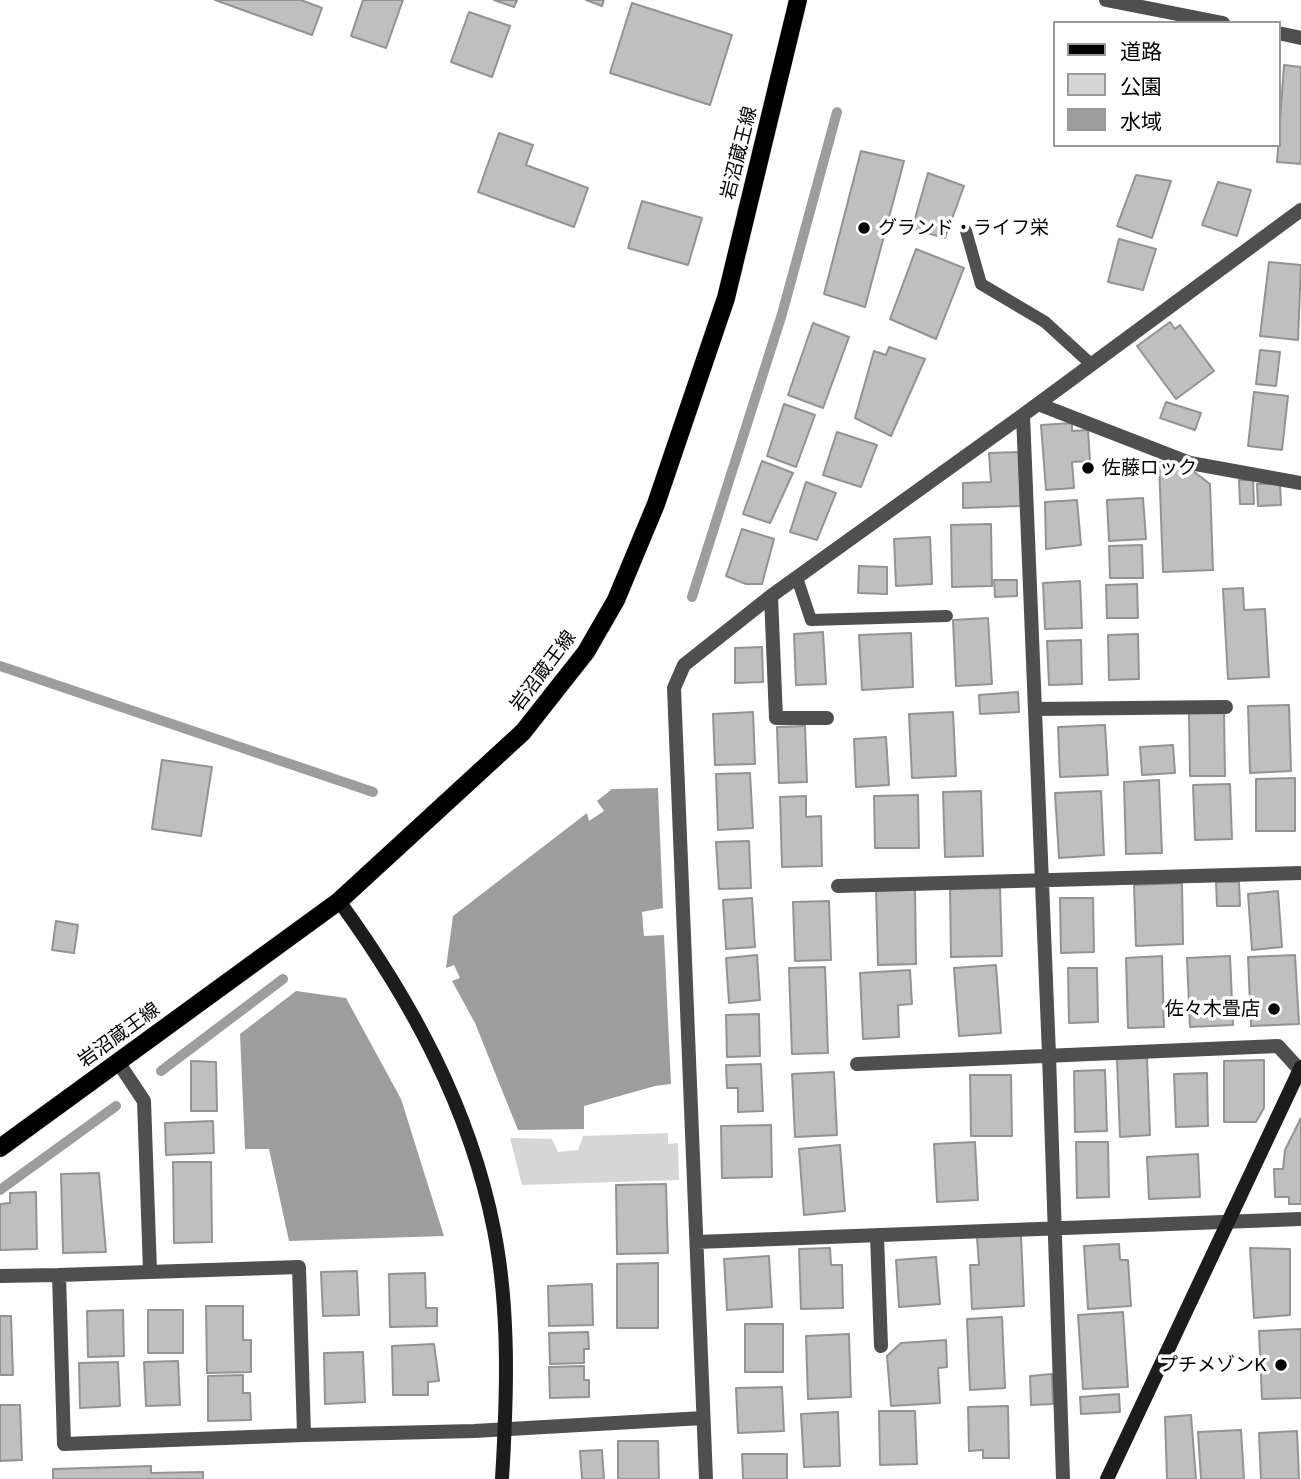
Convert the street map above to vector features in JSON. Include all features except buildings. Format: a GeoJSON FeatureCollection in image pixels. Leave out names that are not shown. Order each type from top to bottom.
{"type":"FeatureCollection","features":[{"type":"Feature","properties":{"kind":"main road","name":"岩沼蔵王線"},"geometry":{"type":"LineString","coordinates":[[0,1148],[339,901],[523,732],[586,652],[616,600],[656,504],[726,298],[798,0]]}},
{"type":"Feature","properties":{"kind":"street"},"geometry":{"type":"LineString","coordinates":[[1106,0],[1213,21]]}},
{"type":"Feature","properties":{"kind":"street"},"geometry":{"type":"LineString","coordinates":[[1280,33],[1301,38]]}},
{"type":"Feature","properties":{"kind":"street"},"geometry":{"type":"LineString","coordinates":[[706,1479],[674,688],[684,665],[771,596],[1092,365],[1301,210]]}},
{"type":"Feature","properties":{"kind":"street"},"geometry":{"type":"LineString","coordinates":[[1038,404],[1190,463],[1301,483]]}},
{"type":"Feature","properties":{"kind":"street"},"geometry":{"type":"LineString","coordinates":[[1023,415],[1063,1479]]}},
{"type":"Feature","properties":{"kind":"street"},"geometry":{"type":"LineString","coordinates":[[771,596],[776,718],[827,718]]}},
{"type":"Feature","properties":{"kind":"street"},"geometry":{"type":"LineString","coordinates":[[1035,709],[1226,707]]}},
{"type":"Feature","properties":{"kind":"street"},"geometry":{"type":"LineString","coordinates":[[838,886],[1301,873]]}},
{"type":"Feature","properties":{"kind":"street"},"geometry":{"type":"LineString","coordinates":[[339,901],[380,958],[425,1034],[465,1128],[479,1172],[494,1232],[505,1327],[502,1479]]}},
{"type":"Feature","properties":{"kind":"street"},"geometry":{"type":"LineString","coordinates":[[857,1064],[1278,1046],[1300,1068],[1231,1222],[1107,1479]]}},
{"type":"Feature","properties":{"kind":"street"},"geometry":{"type":"LineString","coordinates":[[118,1062],[144,1101],[150,1271]]}},
{"type":"Feature","properties":{"kind":"street"},"geometry":{"type":"LineString","coordinates":[[697,1242],[1053,1226],[1301,1219]]}},
{"type":"Feature","properties":{"kind":"street"},"geometry":{"type":"LineString","coordinates":[[877,1236],[881,1346]]}},
{"type":"Feature","properties":{"kind":"street"},"geometry":{"type":"LineString","coordinates":[[0,1276],[299,1267],[304,1435]]}},
{"type":"Feature","properties":{"kind":"street"},"geometry":{"type":"LineString","coordinates":[[59,1275],[64,1444],[505,1429],[703,1418]]}},
{"type":"Feature","properties":{"kind":"lane"},"geometry":{"type":"LineString","coordinates":[[966,231],[981,284],[1045,321],[1092,365]]}},
{"type":"Feature","properties":{"kind":"lane"},"geometry":{"type":"LineString","coordinates":[[797,578],[811,620],[947,616]]}},
{"type":"Feature","properties":{"kind":"green space"},"geometry":{"type":"Polygon","coordinates":[[[668,1133],[668,1144],[678,1143],[679,1180],[522,1185],[510,1138],[552,1139],[558,1152],[578,1150],[583,1136],[668,1133]]]}},
{"type":"Feature","properties":{"kind":"water"},"geometry":{"type":"Polygon","coordinates":[[[658,788],[663,908],[642,912],[644,936],[664,935],[671,1084],[584,1106],[584,1129],[518,1130],[475,1023],[452,981],[460,978],[454,965],[446,968],[453,916],[587,813],[589,821],[604,811],[597,801],[612,789],[658,788]]]}},
{"type":"Feature","properties":{"kind":"water"},"geometry":{"type":"Polygon","coordinates":[[[296,991],[346,998],[401,1099],[444,1236],[289,1241],[269,1149],[245,1149],[240,1034],[296,991]]]}},
{"type":"Feature","properties":{"kind":"waterway"},"geometry":{"type":"LineString","coordinates":[[692,597],[782,314],[837,112]]}},
{"type":"Feature","properties":{"kind":"waterway"},"geometry":{"type":"LineString","coordinates":[[0,666],[373,792]]}},
{"type":"Feature","properties":{"kind":"waterway"},"geometry":{"type":"LineString","coordinates":[[161,1071],[283,979]]}},
{"type":"Feature","properties":{"kind":"waterway"},"geometry":{"type":"LineString","coordinates":[[0,1190],[116,1106]]}},
{"type":"Feature","properties":{"kind":"place","name":"グランド・ライフ栄"},"geometry":{"type":"Point","coordinates":[864,228]}},
{"type":"Feature","properties":{"kind":"place","name":"佐藤ロック"},"geometry":{"type":"Point","coordinates":[1088,468]}},
{"type":"Feature","properties":{"kind":"place","name":"佐々木畳店"},"geometry":{"type":"Point","coordinates":[1274,1009]}},
{"type":"Feature","properties":{"kind":"place","name":"プチメゾンK"},"geometry":{"type":"Point","coordinates":[1281,1365]}}]}
